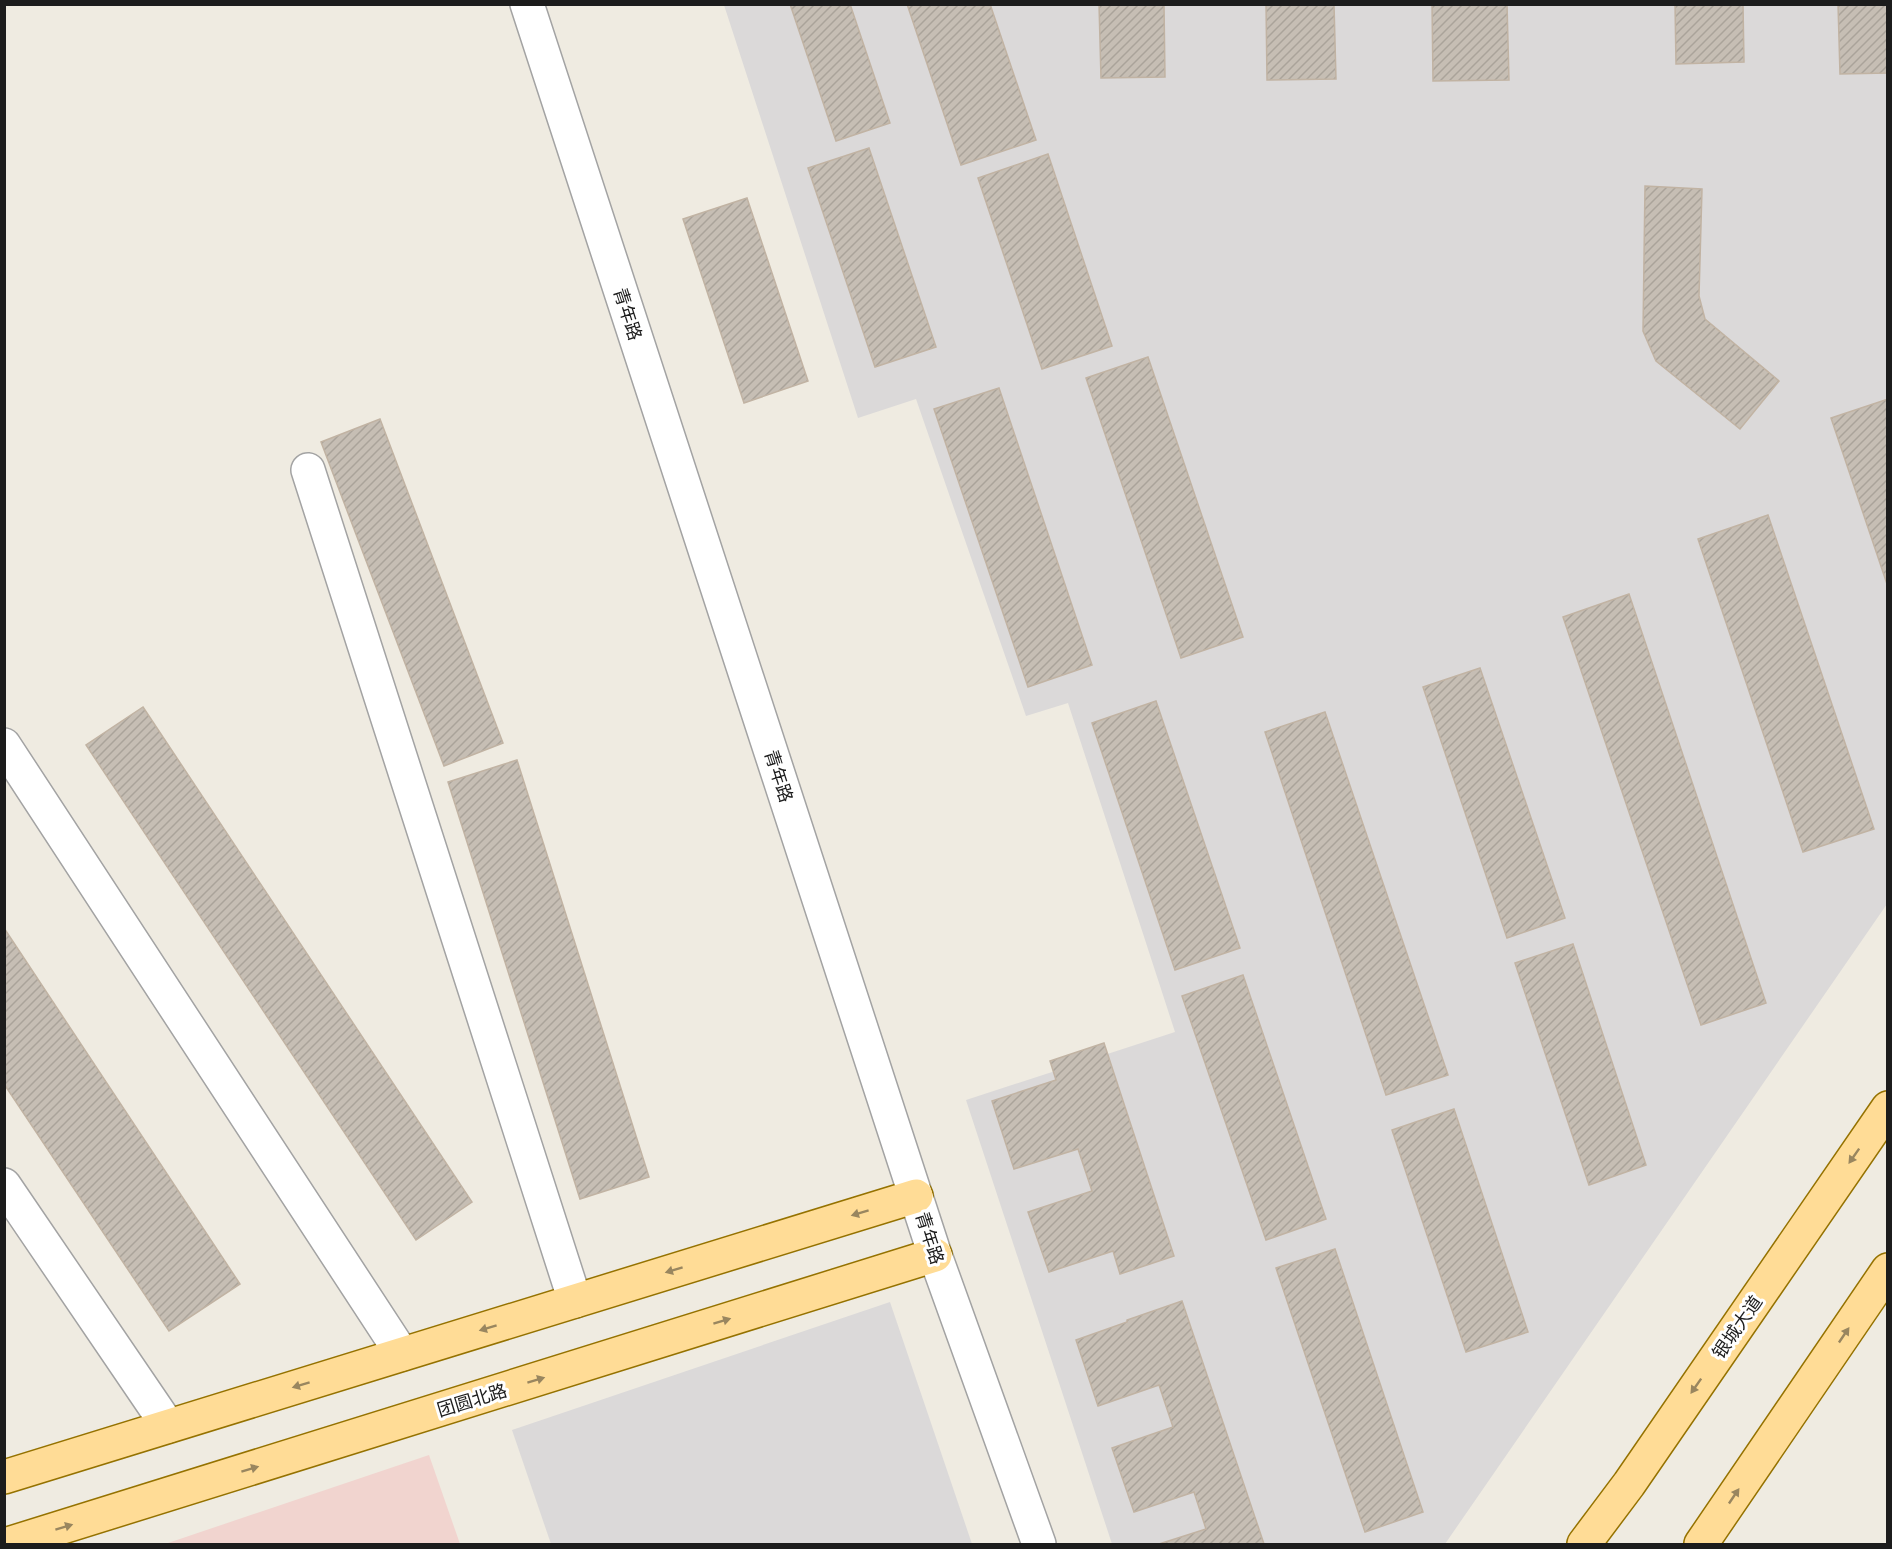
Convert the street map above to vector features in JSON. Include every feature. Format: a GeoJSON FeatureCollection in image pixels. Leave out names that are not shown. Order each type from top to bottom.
{"type":"FeatureCollection","features":[{"type":"Feature","properties":{"kind":"main road","name":"银城大道"},"geometry":{"type":"LineString","coordinates":[[1584,1545],[1629,1484],[1887,1108]]}},
{"type":"Feature","properties":{"kind":"main road"},"geometry":{"type":"LineString","coordinates":[[4,1477],[916,1196]]}},
{"type":"Feature","properties":{"kind":"main road","name":"团圆北路"},"geometry":{"type":"LineString","coordinates":[[8,1545],[935,1255]]}},
{"type":"Feature","properties":{"kind":"main road"},"geometry":{"type":"LineString","coordinates":[[1701,1545],[1887,1270]]}},
{"type":"Feature","properties":{"kind":"street","name":"青年路"},"geometry":{"type":"LineString","coordinates":[[527,4],[935,1255],[1039,1545]]}},
{"type":"Feature","properties":{"kind":"street"},"geometry":{"type":"LineString","coordinates":[[308,470],[575,1301]]}},
{"type":"Feature","properties":{"kind":"street"},"geometry":{"type":"LineString","coordinates":[[4,746],[402,1354]]}},
{"type":"Feature","properties":{"kind":"street"},"geometry":{"type":"LineString","coordinates":[[4,1185],[168,1426]]}},
{"type":"Feature","properties":{"kind":"shaded area"},"geometry":{"type":"Polygon","coordinates":[[[724,5],[1887,5],[1887,904],[1445,1544],[1112,1544],[966,1100],[1175,1032],[1068,703],[1026,716],[916,399],[858,418],[724,5]]]}},
{"type":"Feature","properties":{"kind":"shaded area"},"geometry":{"type":"Polygon","coordinates":[[[890,1302],[972,1544],[551,1544],[512,1430],[890,1302]]]}},
{"type":"Feature","properties":{"kind":"shaded area"},"geometry":{"type":"Polygon","coordinates":[[[429,1455],[460,1544],[165,1544],[429,1455]]]}},
{"type":"Feature","properties":{"kind":"building"},"geometry":{"type":"Polygon","coordinates":[[[790,4],[850,4],[890,123],[836,141],[790,4]]]}},
{"type":"Feature","properties":{"kind":"building"},"geometry":{"type":"Polygon","coordinates":[[[907,4],[990,4],[1036,140],[961,165],[907,4]]]}},
{"type":"Feature","properties":{"kind":"building"},"geometry":{"type":"Polygon","coordinates":[[[1099,4],[1164,4],[1165,77],[1101,78],[1099,4]]]}},
{"type":"Feature","properties":{"kind":"building"},"geometry":{"type":"Polygon","coordinates":[[[1266,4],[1334,4],[1336,79],[1267,80],[1266,4]]]}},
{"type":"Feature","properties":{"kind":"building"},"geometry":{"type":"Polygon","coordinates":[[[1432,4],[1507,4],[1509,80],[1433,81],[1432,4]]]}},
{"type":"Feature","properties":{"kind":"building"},"geometry":{"type":"Polygon","coordinates":[[[1675,4],[1743,4],[1744,62],[1676,64],[1675,4]]]}},
{"type":"Feature","properties":{"kind":"building"},"geometry":{"type":"Polygon","coordinates":[[[1838,4],[1888,4],[1888,73],[1840,74],[1838,4]]]}},
{"type":"Feature","properties":{"kind":"building"},"geometry":{"type":"Polygon","coordinates":[[[869,148],[936,347],[875,367],[808,168],[869,148]]]}},
{"type":"Feature","properties":{"kind":"building"},"geometry":{"type":"Polygon","coordinates":[[[1048,154],[1112,346],[1042,369],[978,178],[1048,154]]]}},
{"type":"Feature","properties":{"kind":"building"},"geometry":{"type":"Polygon","coordinates":[[[1645,186],[1702,189],[1699,296],[1705,319],[1779,381],[1740,429],[1656,361],[1643,331],[1645,186]]]}},
{"type":"Feature","properties":{"kind":"building"},"geometry":{"type":"Polygon","coordinates":[[[747,198],[808,381],[744,403],[683,219],[747,198]]]}},
{"type":"Feature","properties":{"kind":"building"},"geometry":{"type":"Polygon","coordinates":[[[1148,357],[1243,637],[1181,658],[1086,378],[1148,357]]]}},
{"type":"Feature","properties":{"kind":"building"},"geometry":{"type":"Polygon","coordinates":[[[999,388],[1092,665],[1028,687],[934,409],[999,388]]]}},
{"type":"Feature","properties":{"kind":"building"},"geometry":{"type":"Polygon","coordinates":[[[1888,399],[1888,587],[1831,418],[1888,399]]]}},
{"type":"Feature","properties":{"kind":"building"},"geometry":{"type":"Polygon","coordinates":[[[380,419],[503,743],[444,766],[321,442],[380,419]]]}},
{"type":"Feature","properties":{"kind":"building"},"geometry":{"type":"Polygon","coordinates":[[[1768,515],[1874,829],[1803,852],[1698,539],[1768,515]]]}},
{"type":"Feature","properties":{"kind":"building"},"geometry":{"type":"Polygon","coordinates":[[[1629,594],[1766,1003],[1701,1025],[1563,617],[1629,594]]]}},
{"type":"Feature","properties":{"kind":"building"},"geometry":{"type":"Polygon","coordinates":[[[1480,668],[1565,918],[1507,938],[1423,687],[1480,668]]]}},
{"type":"Feature","properties":{"kind":"building"},"geometry":{"type":"Polygon","coordinates":[[[1156,701],[1240,948],[1175,970],[1092,723],[1156,701]]]}},
{"type":"Feature","properties":{"kind":"building"},"geometry":{"type":"Polygon","coordinates":[[[143,707],[472,1202],[416,1240],[86,745],[143,707]]]}},
{"type":"Feature","properties":{"kind":"building"},"geometry":{"type":"Polygon","coordinates":[[[1325,712],[1448,1075],[1386,1095],[1265,732],[1325,712]]]}},
{"type":"Feature","properties":{"kind":"building"},"geometry":{"type":"Polygon","coordinates":[[[517,760],[649,1177],[580,1199],[448,782],[517,760]]]}},
{"type":"Feature","properties":{"kind":"building"},"geometry":{"type":"Polygon","coordinates":[[[4,928],[240,1284],[169,1331],[4,1084],[4,928]]]}},
{"type":"Feature","properties":{"kind":"building"},"geometry":{"type":"Polygon","coordinates":[[[1573,944],[1646,1165],[1589,1185],[1515,963],[1573,944]]]}},
{"type":"Feature","properties":{"kind":"building"},"geometry":{"type":"Polygon","coordinates":[[[1243,975],[1326,1219],[1266,1240],[1182,996],[1243,975]]]}},
{"type":"Feature","properties":{"kind":"building"},"geometry":{"type":"Polygon","coordinates":[[[1104,1043],[1174,1256],[1120,1274],[1113,1251],[1049,1272],[1028,1212],[1092,1191],[1078,1149],[1014,1169],[992,1101],[1056,1080],[1050,1061],[1104,1043]]]}},
{"type":"Feature","properties":{"kind":"building"},"geometry":{"type":"Polygon","coordinates":[[[1454,1109],[1528,1332],[1466,1352],[1392,1130],[1454,1109]]]}},
{"type":"Feature","properties":{"kind":"building"},"geometry":{"type":"Polygon","coordinates":[[[1335,1249],[1423,1512],[1365,1532],[1276,1268],[1335,1249]]]}},
{"type":"Feature","properties":{"kind":"building"},"geometry":{"type":"Polygon","coordinates":[[[1182,1301],[1264,1544],[1159,1544],[1206,1529],[1194,1492],[1134,1512],[1112,1448],[1173,1427],[1159,1385],[1098,1406],[1076,1340],[1182,1301]]]}}]}
